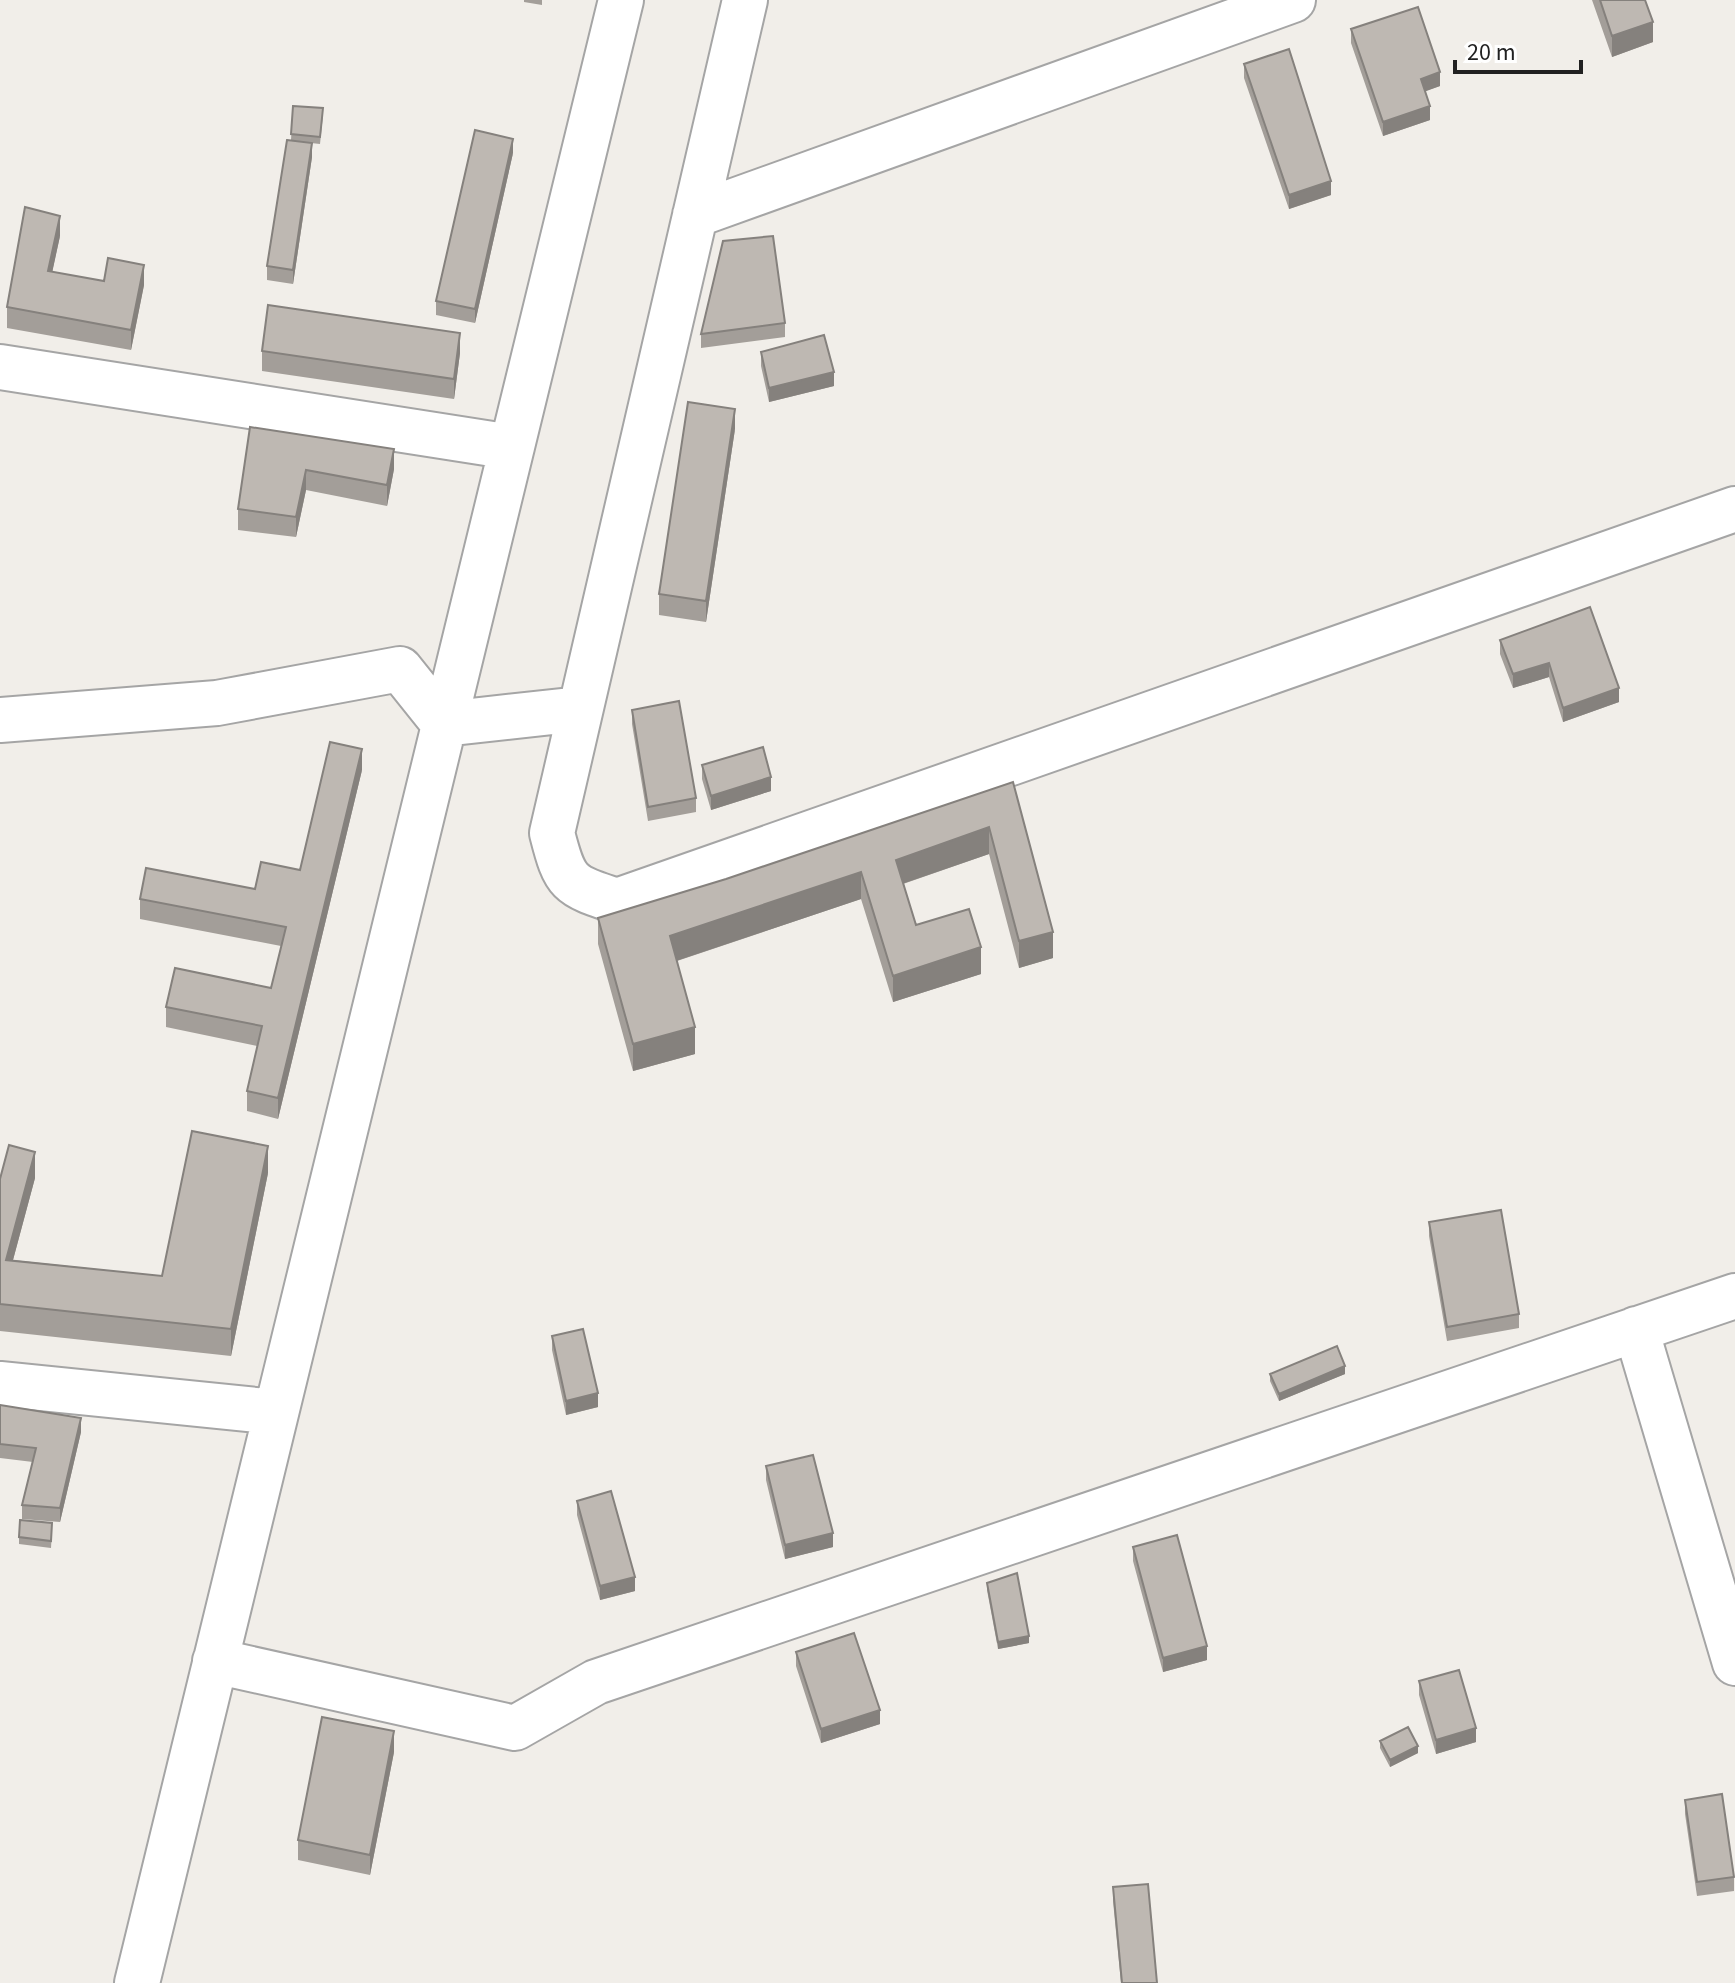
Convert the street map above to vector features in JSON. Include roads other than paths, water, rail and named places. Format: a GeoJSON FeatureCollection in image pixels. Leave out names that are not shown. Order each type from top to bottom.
{"type":"FeatureCollection","features":[{"type":"Feature","properties":{"kind":"street"},"geometry":{"type":"LineString","coordinates":[[137,1983],[621,0]]}},
{"type":"Feature","properties":{"kind":"street"},"geometry":{"type":"LineString","coordinates":[[745,0],[552,833],[562,871],[581,889],[617,901],[1735,509]]}},
{"type":"Feature","properties":{"kind":"street"},"geometry":{"type":"LineString","coordinates":[[695,215],[1293,0]]}},
{"type":"Feature","properties":{"kind":"street"},"geometry":{"type":"LineString","coordinates":[[0,367],[512,447]]}},
{"type":"Feature","properties":{"kind":"street"},"geometry":{"type":"LineString","coordinates":[[0,720],[217,703],[400,669],[444,724]]}},
{"type":"Feature","properties":{"kind":"street"},"geometry":{"type":"LineString","coordinates":[[444,724],[580,709]]}},
{"type":"Feature","properties":{"kind":"street"},"geometry":{"type":"LineString","coordinates":[[215,1661],[515,1728],[596,1682],[1735,1296]]}},
{"type":"Feature","properties":{"kind":"street"},"geometry":{"type":"LineString","coordinates":[[1636,1329],[1735,1663]]}},
{"type":"Feature","properties":{"kind":"street"},"geometry":{"type":"LineString","coordinates":[[0,1384],[276,1412]]}}]}
